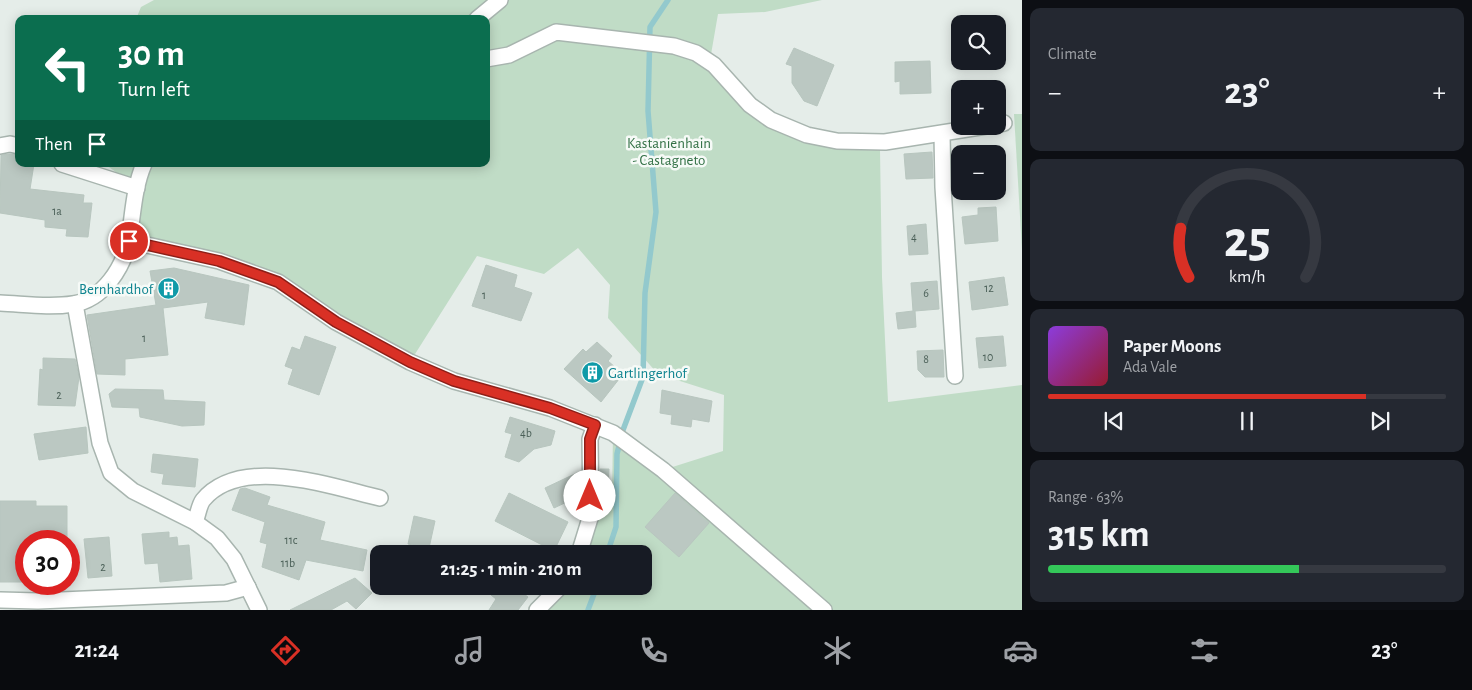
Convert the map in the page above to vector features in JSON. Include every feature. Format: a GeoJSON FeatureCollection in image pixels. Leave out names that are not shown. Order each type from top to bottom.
{"type":"FeatureCollection","features":[{"type":"Feature","properties":{"kind":"street"},"geometry":{"type":"LineString","coordinates":[[482,15],[500,0]]}},
{"type":"Feature","properties":{"kind":"street"},"geometry":{"type":"LineString","coordinates":[[490,58],[509,55],[556,32],[664,45],[696,53],[714,65],[750,105],[771,120],[807,135],[837,141],[885,142],[951,132]]}},
{"type":"Feature","properties":{"kind":"street"},"geometry":{"type":"LineString","coordinates":[[942,134],[942,187],[955,376]]}},
{"type":"Feature","properties":{"kind":"street"},"geometry":{"type":"LineString","coordinates":[[0,146],[15,145]]}},
{"type":"Feature","properties":{"kind":"street"},"geometry":{"type":"LineString","coordinates":[[71,167],[137,188]]}},
{"type":"Feature","properties":{"kind":"street"},"geometry":{"type":"LineString","coordinates":[[0,303],[54,306],[75,304],[88,299],[108,284],[119,269],[129,241],[137,188],[143,167]]}},
{"type":"Feature","properties":{"kind":"street"},"geometry":{"type":"LineString","coordinates":[[129,241],[219,261],[278,282],[336,322],[410,362],[454,381],[550,408],[613,433],[630,444],[824,610]]}},
{"type":"Feature","properties":{"kind":"street"},"geometry":{"type":"LineString","coordinates":[[75,304],[100,443],[111,473],[133,491],[195,522],[217,538],[234,558],[259,610]]}},
{"type":"Feature","properties":{"kind":"street"},"geometry":{"type":"LineString","coordinates":[[582,545],[591,515],[590,439],[595,425]]}},
{"type":"Feature","properties":{"kind":"street"},"geometry":{"type":"LineString","coordinates":[[195,522],[202,501],[219,486],[242,478],[271,476],[380,498]]}},
{"type":"Feature","properties":{"kind":"street"},"geometry":{"type":"LineString","coordinates":[[0,600],[39,605],[226,594],[248,587]]}},
{"type":"Feature","properties":{"kind":"street"},"geometry":{"type":"LineString","coordinates":[[537,610],[552,595]]}},
{"type":"Feature","properties":{"kind":"green space","name":"Kastanienhain - Castagneto"},"geometry":{"type":"Polygon","coordinates":[[[154,0],[822,0],[765,12],[718,14],[709,66],[731,93],[837,147],[880,150],[882,277],[888,402],[1022,385],[1022,610],[537,610],[552,595],[652,595],[652,545],[582,545],[591,515],[612,498],[613,433],[663,470],[723,451],[724,395],[658,374],[608,318],[610,285],[578,248],[544,274],[477,256],[410,362],[278,282],[129,241],[137,188],[109,167],[490,167],[490,15],[138,15],[141,7],[154,0]]]}},
{"type":"Feature","properties":{"kind":"green space"},"geometry":{"type":"Polygon","coordinates":[[[1014,114],[1022,114],[1022,250],[1014,114]]]}},
{"type":"Feature","properties":{"kind":"building"},"geometry":{"type":"Polygon","coordinates":[[[794,48],[834,65],[817,106],[804,101],[792,83],[792,66],[786,64],[794,48]]]}},
{"type":"Feature","properties":{"kind":"building"},"geometry":{"type":"Polygon","coordinates":[[[930,61],[931,93],[900,94],[900,81],[895,82],[895,62],[930,61]]]}},
{"type":"Feature","properties":{"kind":"building"},"geometry":{"type":"Polygon","coordinates":[[[932,152],[933,178],[906,179],[904,154],[932,152]]]}},
{"type":"Feature","properties":{"kind":"building"},"geometry":{"type":"Polygon","coordinates":[[[1,155],[15,155],[15,167],[34,167],[30,189],[84,195],[83,203],[92,203],[88,237],[66,236],[67,229],[45,227],[45,220],[0,213],[1,155]]]}},
{"type":"Feature","properties":{"kind":"building"},"geometry":{"type":"Polygon","coordinates":[[[996,207],[998,241],[965,244],[962,217],[978,215],[978,208],[996,207]]]}},
{"type":"Feature","properties":{"kind":"building"},"geometry":{"type":"Polygon","coordinates":[[[926,224],[928,254],[909,255],[907,226],[926,224]]]}},
{"type":"Feature","properties":{"kind":"building"},"geometry":{"type":"Polygon","coordinates":[[[486,265],[517,275],[514,287],[532,293],[521,321],[472,306],[486,265]]]}},
{"type":"Feature","properties":{"kind":"building"},"geometry":{"type":"Polygon","coordinates":[[[174,268],[249,285],[244,325],[205,318],[208,302],[163,308],[168,355],[125,359],[125,375],[97,374],[87,315],[156,305],[150,271],[174,268]]]}},
{"type":"Feature","properties":{"kind":"building"},"geometry":{"type":"Polygon","coordinates":[[[1004,277],[1008,305],[972,310],[969,282],[1004,277]]]}},
{"type":"Feature","properties":{"kind":"building"},"geometry":{"type":"Polygon","coordinates":[[[937,281],[939,309],[915,311],[916,327],[898,329],[896,313],[913,311],[911,283],[937,281]]]}},
{"type":"Feature","properties":{"kind":"building"},"geometry":{"type":"Polygon","coordinates":[[[305,336],[336,347],[319,395],[288,384],[293,369],[285,366],[292,347],[300,350],[305,336]]]}},
{"type":"Feature","properties":{"kind":"building"},"geometry":{"type":"Polygon","coordinates":[[[1003,336],[1006,366],[979,368],[976,338],[1003,336]]]}},
{"type":"Feature","properties":{"kind":"building","name":"Gartlingerhof"},"geometry":{"type":"Polygon","coordinates":[[[597,342],[612,356],[608,361],[623,374],[601,402],[564,369],[583,349],[586,352],[597,342]]]}},
{"type":"Feature","properties":{"kind":"building"},"geometry":{"type":"Polygon","coordinates":[[[943,350],[944,377],[925,377],[918,370],[917,351],[943,350]]]}},
{"type":"Feature","properties":{"kind":"building"},"geometry":{"type":"Polygon","coordinates":[[[43,358],[75,359],[79,377],[75,406],[38,405],[40,369],[43,370],[43,358]]]}},
{"type":"Feature","properties":{"kind":"building"},"geometry":{"type":"Polygon","coordinates":[[[115,389],[163,390],[164,400],[205,402],[204,425],[182,426],[140,417],[139,408],[112,407],[109,394],[115,389]]]}},
{"type":"Feature","properties":{"kind":"building"},"geometry":{"type":"Polygon","coordinates":[[[662,390],[712,401],[709,422],[692,419],[691,427],[671,424],[672,415],[660,413],[662,390]]]}},
{"type":"Feature","properties":{"kind":"building"},"geometry":{"type":"Polygon","coordinates":[[[510,417],[555,431],[551,445],[534,449],[519,462],[505,457],[512,434],[505,432],[510,417]]]}},
{"type":"Feature","properties":{"kind":"building"},"geometry":{"type":"Polygon","coordinates":[[[86,427],[88,453],[39,460],[34,434],[86,427]]]}},
{"type":"Feature","properties":{"kind":"building"},"geometry":{"type":"Polygon","coordinates":[[[153,454],[198,459],[195,487],[162,484],[164,474],[151,472],[153,454]]]}},
{"type":"Feature","properties":{"kind":"building"},"geometry":{"type":"Polygon","coordinates":[[[600,469],[609,469],[608,494],[600,494],[600,469]]]}},
{"type":"Feature","properties":{"kind":"building"},"geometry":{"type":"Polygon","coordinates":[[[581,471],[581,494],[571,494],[571,500],[554,508],[545,488],[581,471]]]}},
{"type":"Feature","properties":{"kind":"building"},"geometry":{"type":"Polygon","coordinates":[[[245,488],[270,497],[267,505],[325,522],[320,540],[367,550],[363,571],[306,560],[299,580],[262,567],[267,544],[260,542],[265,522],[232,510],[240,489],[245,488]]]}},
{"type":"Feature","properties":{"kind":"building"},"geometry":{"type":"Polygon","coordinates":[[[509,493],[568,522],[557,545],[542,545],[495,521],[509,493]]]}},
{"type":"Feature","properties":{"kind":"building"},"geometry":{"type":"Polygon","coordinates":[[[675,493],[709,523],[679,557],[645,527],[675,493]]]}},
{"type":"Feature","properties":{"kind":"building"},"geometry":{"type":"Polygon","coordinates":[[[0,501],[36,501],[36,506],[67,506],[67,530],[15,530],[15,582],[0,582],[0,501]]]}},
{"type":"Feature","properties":{"kind":"building"},"geometry":{"type":"Polygon","coordinates":[[[414,516],[435,521],[430,545],[408,544],[414,516]]]}},
{"type":"Feature","properties":{"kind":"building"},"geometry":{"type":"Polygon","coordinates":[[[169,532],[169,538],[177,537],[178,546],[189,545],[192,579],[160,582],[158,563],[145,564],[142,534],[169,532]]]}},
{"type":"Feature","properties":{"kind":"building"},"geometry":{"type":"Polygon","coordinates":[[[109,537],[112,576],[88,578],[84,539],[109,537]]]}},
{"type":"Feature","properties":{"kind":"building"},"geometry":{"type":"Polygon","coordinates":[[[355,578],[370,591],[370,595],[356,609],[347,601],[331,610],[290,610],[355,578]]]}},
{"type":"Feature","properties":{"kind":"building"},"geometry":{"type":"Polygon","coordinates":[[[491,595],[525,595],[528,597],[518,610],[489,610],[496,599],[491,595]]]}},
{"type":"Feature","properties":{"kind":"waterway"},"geometry":{"type":"LineString","coordinates":[[610,545],[616,527],[617,454],[623,430],[643,377],[645,293],[656,212],[648,111],[650,27],[668,0]]}},
{"type":"Feature","properties":{"kind":"waterway"},"geometry":{"type":"LineString","coordinates":[[588,610],[594,595]]}},
{"type":"Feature","properties":{"kind":"place","name":"Bernhardhof"},"geometry":{"type":"Point","coordinates":[169,289]}},
{"type":"Feature","properties":{"kind":"place","name":"Gartlingerhof"},"geometry":{"type":"Point","coordinates":[592,373]}},
{"type":"Feature","properties":{"kind":"route"},"geometry":{"type":"LineString","coordinates":[[129,241],[219,261],[278,282],[336,322],[410,362],[454,381],[550,408],[595,425],[590,439],[590,496]]}}]}
